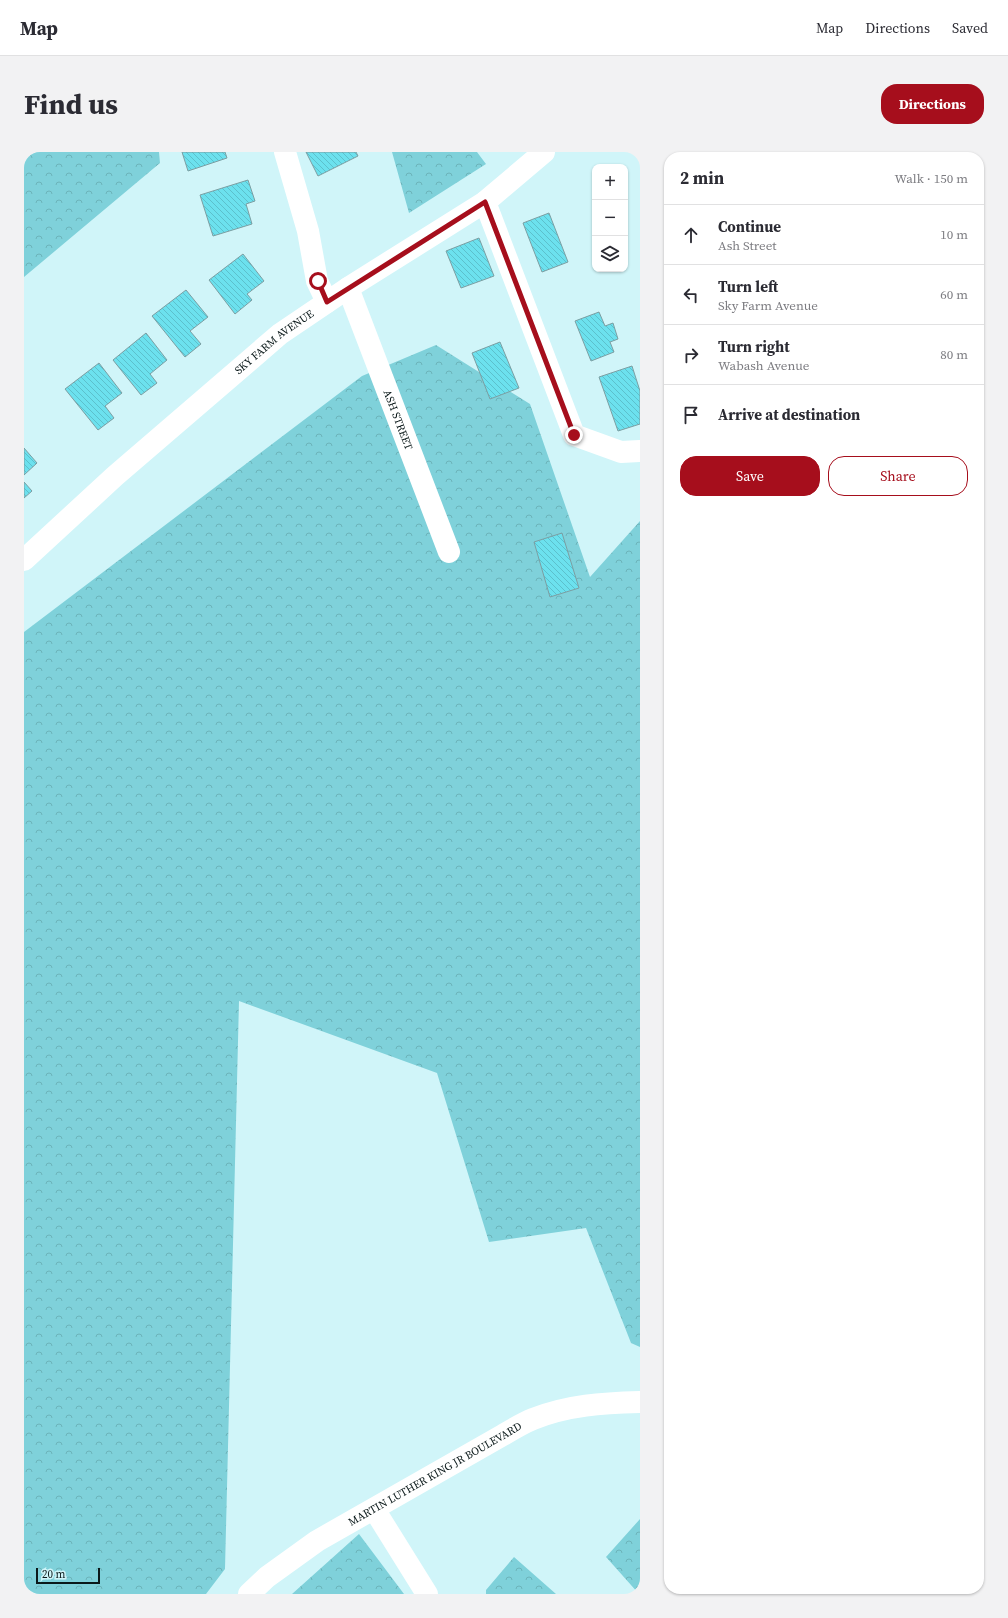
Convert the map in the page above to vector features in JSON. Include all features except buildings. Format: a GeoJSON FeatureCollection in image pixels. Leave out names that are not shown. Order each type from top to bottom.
{"type":"FeatureCollection","features":[{"type":"Feature","properties":{"kind":"street"},"geometry":{"type":"LineString","coordinates":[[286,152],[308,231],[318,281],[327,302]]}},
{"type":"Feature","properties":{"kind":"street","name":"SKY FARM AVENUE"},"geometry":{"type":"LineString","coordinates":[[24,560],[115,476],[280,334],[348,288],[485,202],[544,152]]}},
{"type":"Feature","properties":{"kind":"street"},"geometry":{"type":"LineString","coordinates":[[485,202],[574,435],[621,452],[640,450]]}},
{"type":"Feature","properties":{"kind":"street","name":"ASH STREET"},"geometry":{"type":"LineString","coordinates":[[348,288],[449,552]]}},
{"type":"Feature","properties":{"kind":"street","name":"MARTIN LUTHER KING JR BOULEVARD"},"geometry":{"type":"LineString","coordinates":[[249,1594],[267,1577],[317,1541],[533,1419],[568,1408],[597,1403],[640,1402]]}},
{"type":"Feature","properties":{"kind":"street"},"geometry":{"type":"LineString","coordinates":[[374,1509],[427,1594]]}},
{"type":"Feature","properties":{"kind":"green space"},"geometry":{"type":"Polygon","coordinates":[[[24,152],[159,152],[160,163],[24,277],[24,152]]]}},
{"type":"Feature","properties":{"kind":"green space"},"geometry":{"type":"Polygon","coordinates":[[[392,152],[477,152],[486,164],[409,213],[392,152]]]}},
{"type":"Feature","properties":{"kind":"green space"},"geometry":{"type":"Polygon","coordinates":[[[436,345],[530,404],[590,577],[640,521],[640,1347],[631,1343],[586,1228],[489,1242],[437,1073],[239,1001],[225,1569],[206,1594],[24,1594],[24,632],[362,376],[436,345]]]}},
{"type":"Feature","properties":{"kind":"green space"},"geometry":{"type":"Polygon","coordinates":[[[640,1519],[640,1594],[639,1594],[606,1557],[640,1519]]]}},
{"type":"Feature","properties":{"kind":"green space"},"geometry":{"type":"Polygon","coordinates":[[[359,1534],[404,1594],[292,1594],[359,1534]]]}},
{"type":"Feature","properties":{"kind":"green space"},"geometry":{"type":"Polygon","coordinates":[[[514,1557],[556,1594],[486,1594],[486,1590],[514,1557]]]}},
{"type":"Feature","properties":{"kind":"route"},"geometry":{"type":"LineString","coordinates":[[318,281],[327,302],[485,202],[574,435]]}}]}
